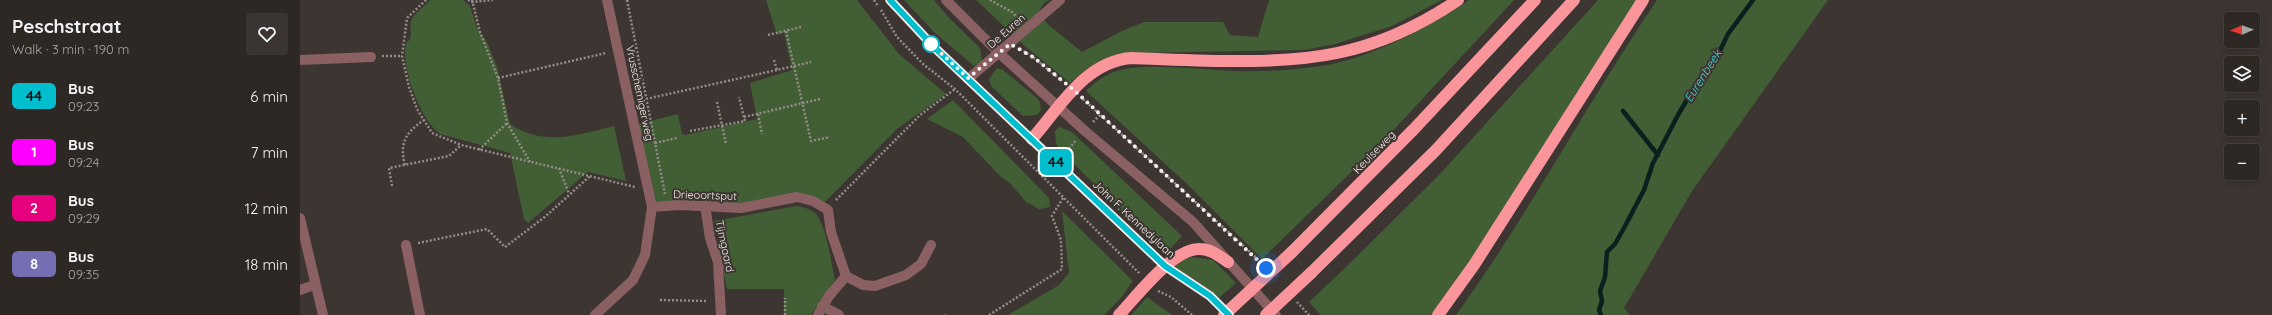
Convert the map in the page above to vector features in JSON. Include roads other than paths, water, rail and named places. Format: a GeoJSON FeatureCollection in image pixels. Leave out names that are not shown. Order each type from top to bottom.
{"type":"FeatureCollection","features":[{"type":"Feature","properties":{"kind":"highway"},"geometry":{"type":"LineString","coordinates":[[1032,139],[1074,90],[1094,70],[1104,64],[1120,59],[1292,59],[1337,53],[1402,32],[1433,17],[1458,0]]}},
{"type":"Feature","properties":{"kind":"highway","name":"Keulseweg"},"geometry":{"type":"LineString","coordinates":[[1224,315],[1292,252],[1414,130],[1535,0]]}},
{"type":"Feature","properties":{"kind":"highway"},"geometry":{"type":"LineString","coordinates":[[1266,315],[1311,273],[1436,150],[1574,0]]}},
{"type":"Feature","properties":{"kind":"highway"},"geometry":{"type":"LineString","coordinates":[[1438,315],[1478,259],[1642,0]]}},
{"type":"Feature","properties":{"kind":"highway"},"geometry":{"type":"LineString","coordinates":[[1119,315],[1165,266],[1182,252],[1200,249],[1214,253],[1228,262]]}},
{"type":"Feature","properties":{"kind":"street","name":"Vrusschemigerweg"},"geometry":{"type":"LineString","coordinates":[[595,315],[633,280],[645,255],[652,207],[607,0]]}},
{"type":"Feature","properties":{"kind":"street","name":"John F. Kennedylaan"},"geometry":{"type":"LineString","coordinates":[[890,0],[917,30],[1165,266],[1210,296],[1229,315]]}},
{"type":"Feature","properties":{"kind":"street"},"geometry":{"type":"LineString","coordinates":[[946,0],[999,53],[1059,108],[1193,222],[1276,315]]}},
{"type":"Feature","properties":{"kind":"street","name":"De Euren"},"geometry":{"type":"LineString","coordinates":[[968,78],[1010,44],[1060,0]]}},
{"type":"Feature","properties":{"kind":"street"},"geometry":{"type":"LineString","coordinates":[[300,60],[371,57]]}},
{"type":"Feature","properties":{"kind":"street","name":"Drieoortsput"},"geometry":{"type":"LineString","coordinates":[[652,207],[705,206],[741,208],[797,197],[813,201],[828,210],[834,244],[846,276]]}},
{"type":"Feature","properties":{"kind":"street","name":"Tijmgaard"},"geometry":{"type":"LineString","coordinates":[[705,206],[710,238],[718,262],[721,301],[720,315]]}},
{"type":"Feature","properties":{"kind":"street"},"geometry":{"type":"LineString","coordinates":[[300,218],[314,285],[323,315]]}},
{"type":"Feature","properties":{"kind":"street"},"geometry":{"type":"LineString","coordinates":[[406,245],[420,315]]}},
{"type":"Feature","properties":{"kind":"street"},"geometry":{"type":"LineString","coordinates":[[839,315],[820,310],[846,276],[863,285],[875,286],[900,277],[921,264],[931,246]]}},
{"type":"Feature","properties":{"kind":"street"},"geometry":{"type":"LineString","coordinates":[[300,290],[314,285]]}},
{"type":"Feature","properties":{"kind":"waterway","name":"Eurenbeek"},"geometry":{"type":"LineString","coordinates":[[1601,315],[1599,310],[1602,301],[1600,291],[1605,277],[1607,252],[1615,244],[1644,190],[1653,163],[1678,115],[1697,83],[1715,61],[1728,34],[1753,0]]}},
{"type":"Feature","properties":{"kind":"waterway","name":"Eurenbeek"},"geometry":{"type":"LineString","coordinates":[[1623,111],[1658,155]]}}]}
